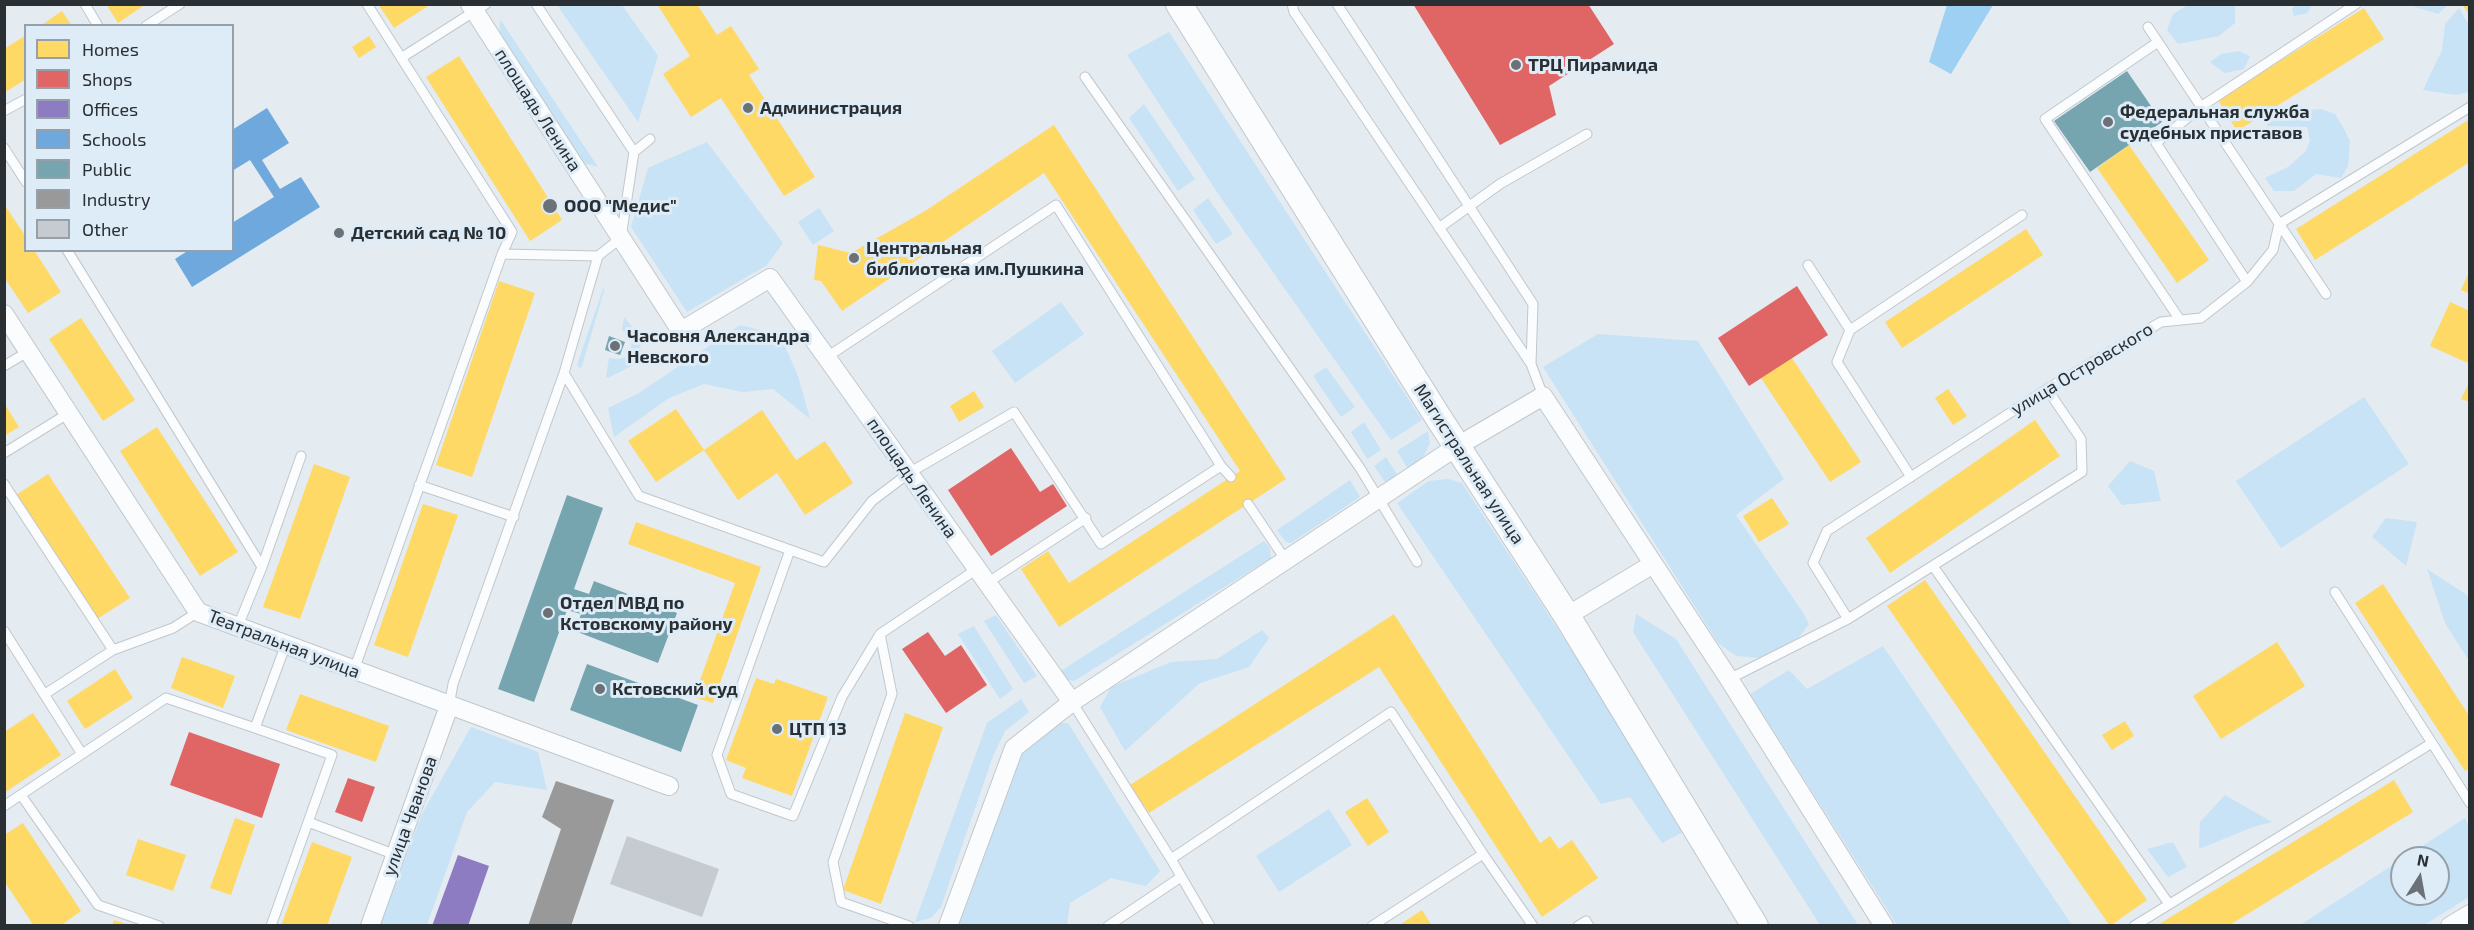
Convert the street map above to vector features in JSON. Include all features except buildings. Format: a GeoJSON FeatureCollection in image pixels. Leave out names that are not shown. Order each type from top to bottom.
{"type":"FeatureCollection","features":[{"type":"Feature","properties":{"kind":"main road","name":"Магистральная улица"},"geometry":{"type":"LineString","coordinates":[[1179,4],[1456,447],[1567,616],[1755,926]]}},
{"type":"Feature","properties":{"kind":"street","name":"площадь Ленина"},"geometry":{"type":"LineString","coordinates":[[477,7],[681,331],[770,278],[1072,702]]}},
{"type":"Feature","properties":{"kind":"street","name":"Театральная улица"},"geometry":{"type":"LineString","coordinates":[[4,314],[198,612],[669,786]]}},
{"type":"Feature","properties":{"kind":"street"},"geometry":{"type":"LineString","coordinates":[[948,926],[1014,748],[1072,702],[1285,559],[1456,447],[1543,396],[1729,679],[1884,926]]}},
{"type":"Feature","properties":{"kind":"street"},"geometry":{"type":"LineString","coordinates":[[1567,616],[1653,564]]}},
{"type":"Feature","properties":{"kind":"street","name":"улица Чванова"},"geometry":{"type":"LineString","coordinates":[[370,926],[449,706]]}},
{"type":"Feature","properties":{"kind":"street"},"geometry":{"type":"LineString","coordinates":[[2450,926],[2469,914]]}},
{"type":"Feature","properties":{"kind":"lane"},"geometry":{"type":"LineString","coordinates":[[85,4],[97,24]]}},
{"type":"Feature","properties":{"kind":"lane"},"geometry":{"type":"LineString","coordinates":[[149,24],[180,4]]}},
{"type":"Feature","properties":{"kind":"lane"},"geometry":{"type":"LineString","coordinates":[[354,670],[512,232],[367,4]]}},
{"type":"Feature","properties":{"kind":"lane"},"geometry":{"type":"LineString","coordinates":[[449,706],[453,684],[564,372],[598,256],[621,237],[634,152],[536,4]]}},
{"type":"Feature","properties":{"kind":"lane"},"geometry":{"type":"LineString","coordinates":[[1292,4],[1294,12],[1531,364],[1543,396]]}},
{"type":"Feature","properties":{"kind":"lane"},"geometry":{"type":"LineString","coordinates":[[1337,4],[1533,304],[1531,364]]}},
{"type":"Feature","properties":{"kind":"lane"},"geometry":{"type":"LineString","coordinates":[[2247,282],[2156,143],[2202,106],[2356,4]]}},
{"type":"Feature","properties":{"kind":"lane"},"geometry":{"type":"LineString","coordinates":[[401,58],[477,7]]}},
{"type":"Feature","properties":{"kind":"lane"},"geometry":{"type":"LineString","coordinates":[[2148,27],[2326,294]]}},
{"type":"Feature","properties":{"kind":"lane"},"geometry":{"type":"LineString","coordinates":[[2158,42],[2045,118],[2180,320]]}},
{"type":"Feature","properties":{"kind":"lane"},"geometry":{"type":"LineString","coordinates":[[1086,77],[1379,498],[1417,562]]}},
{"type":"Feature","properties":{"kind":"lane"},"geometry":{"type":"LineString","coordinates":[[4,111],[24,100]]}},
{"type":"Feature","properties":{"kind":"lane"},"geometry":{"type":"LineString","coordinates":[[2279,224],[2469,106]]}},
{"type":"Feature","properties":{"kind":"lane"},"geometry":{"type":"LineString","coordinates":[[1439,228],[1500,184],[1587,134]]}},
{"type":"Feature","properties":{"kind":"lane"},"geometry":{"type":"LineString","coordinates":[[634,152],[650,139]]}},
{"type":"Feature","properties":{"kind":"lane"},"geometry":{"type":"LineString","coordinates":[[4,148],[24,179]]}},
{"type":"Feature","properties":{"kind":"lane"},"geometry":{"type":"LineString","coordinates":[[827,357],[1056,206],[1221,466],[1231,477]]}},
{"type":"Feature","properties":{"kind":"lane"},"geometry":{"type":"LineString","coordinates":[[1911,477],[1837,362],[1850,330],[2022,215]]}},
{"type":"Feature","properties":{"kind":"lane","name":"улица Островского"},"geometry":{"type":"LineString","coordinates":[[1848,619],[1813,563],[1827,531],[2047,389],[2161,321],[2201,318],[2247,282],[2273,250],[2279,224]]}},
{"type":"Feature","properties":{"kind":"lane"},"geometry":{"type":"LineString","coordinates":[[69,252],[262,567]]}},
{"type":"Feature","properties":{"kind":"lane"},"geometry":{"type":"LineString","coordinates":[[502,255],[598,256]]}},
{"type":"Feature","properties":{"kind":"lane"},"geometry":{"type":"LineString","coordinates":[[1808,265],[1850,330]]}},
{"type":"Feature","properties":{"kind":"lane"},"geometry":{"type":"LineString","coordinates":[[4,366],[29,351]]}},
{"type":"Feature","properties":{"kind":"lane"},"geometry":{"type":"LineString","coordinates":[[564,372],[639,496],[825,562],[872,501],[909,473],[1014,412],[1101,544],[1221,466]]}},
{"type":"Feature","properties":{"kind":"lane"},"geometry":{"type":"LineString","coordinates":[[1729,679],[1848,619],[2082,472],[2081,439],[2047,389]]}},
{"type":"Feature","properties":{"kind":"lane"},"geometry":{"type":"LineString","coordinates":[[4,453],[69,413]]}},
{"type":"Feature","properties":{"kind":"lane"},"geometry":{"type":"LineString","coordinates":[[238,626],[262,567],[301,456]]}},
{"type":"Feature","properties":{"kind":"lane"},"geometry":{"type":"LineString","coordinates":[[4,484],[113,650]]}},
{"type":"Feature","properties":{"kind":"lane"},"geometry":{"type":"LineString","coordinates":[[419,485],[514,517]]}},
{"type":"Feature","properties":{"kind":"lane"},"geometry":{"type":"LineString","coordinates":[[1248,504],[1285,559]]}},
{"type":"Feature","properties":{"kind":"lane"},"geometry":{"type":"LineString","coordinates":[[790,550],[717,755],[731,794],[793,816],[842,697],[880,634],[1086,518]]}},
{"type":"Feature","properties":{"kind":"lane"},"geometry":{"type":"LineString","coordinates":[[1933,566],[2169,904]]}},
{"type":"Feature","properties":{"kind":"lane"},"geometry":{"type":"LineString","coordinates":[[2335,592],[2469,803]]}},
{"type":"Feature","properties":{"kind":"lane"},"geometry":{"type":"LineString","coordinates":[[45,694],[113,650],[173,628],[198,612]]}},
{"type":"Feature","properties":{"kind":"lane"},"geometry":{"type":"LineString","coordinates":[[4,631],[82,754]]}},
{"type":"Feature","properties":{"kind":"lane"},"geometry":{"type":"LineString","coordinates":[[880,634],[892,694],[833,862],[841,902],[909,926]]}},
{"type":"Feature","properties":{"kind":"lane"},"geometry":{"type":"LineString","coordinates":[[255,728],[286,644]]}},
{"type":"Feature","properties":{"kind":"lane"},"geometry":{"type":"LineString","coordinates":[[4,806],[166,698],[332,755],[271,926]]}},
{"type":"Feature","properties":{"kind":"lane"},"geometry":{"type":"LineString","coordinates":[[1072,702],[1171,859],[1210,926]]}},
{"type":"Feature","properties":{"kind":"lane"},"geometry":{"type":"LineString","coordinates":[[1171,859],[1391,712],[1483,854],[1533,926]]}},
{"type":"Feature","properties":{"kind":"lane"},"geometry":{"type":"LineString","coordinates":[[2134,926],[2432,743]]}},
{"type":"Feature","properties":{"kind":"lane"},"geometry":{"type":"LineString","coordinates":[[21,795],[98,905],[159,926]]}},
{"type":"Feature","properties":{"kind":"lane"},"geometry":{"type":"LineString","coordinates":[[308,822],[396,855]]}},
{"type":"Feature","properties":{"kind":"lane"},"geometry":{"type":"LineString","coordinates":[[1372,926],[1483,854]]}},
{"type":"Feature","properties":{"kind":"lane"},"geometry":{"type":"LineString","coordinates":[[1108,926],[1181,877]]}},
{"type":"Feature","properties":{"kind":"lane"},"geometry":{"type":"LineString","coordinates":[[1578,926],[1586,921],[1589,926]]}},
{"type":"Feature","properties":{"kind":"shaded area"},"geometry":{"type":"Polygon","coordinates":[[[2296,4],[2312,5],[2307,13],[2294,16],[2292,9],[2296,4]]]}},
{"type":"Feature","properties":{"kind":"shaded area"},"geometry":{"type":"Polygon","coordinates":[[[2448,4],[2438,14],[2409,5],[2448,4]]]}},
{"type":"Feature","properties":{"kind":"shaded area"},"geometry":{"type":"Polygon","coordinates":[[[560,5],[622,5],[658,56],[638,122],[559,8],[560,5]]]}},
{"type":"Feature","properties":{"kind":"shaded area"},"geometry":{"type":"Polygon","coordinates":[[[2188,5],[2235,5],[2235,23],[2219,36],[2178,44],[2167,30],[2173,14],[2188,5]]]}},
{"type":"Feature","properties":{"kind":"shaded area"},"geometry":{"type":"Polygon","coordinates":[[[2459,8],[2469,25],[2469,92],[2456,95],[2423,90],[2442,50],[2445,24],[2459,8]]]}},
{"type":"Feature","properties":{"kind":"shaded area"},"geometry":{"type":"Polygon","coordinates":[[[500,19],[598,167],[580,162],[499,42],[500,19]]]}},
{"type":"Feature","properties":{"kind":"shaded area"},"geometry":{"type":"Polygon","coordinates":[[[1169,32],[1422,420],[1391,440],[1223,201],[1127,55],[1169,32]]]}},
{"type":"Feature","properties":{"kind":"shaded area"},"geometry":{"type":"Polygon","coordinates":[[[2239,51],[2250,56],[2244,69],[2224,73],[2210,62],[2221,54],[2239,51]]]}},
{"type":"Feature","properties":{"kind":"shaded area"},"geometry":{"type":"Polygon","coordinates":[[[1144,104],[1195,179],[1178,191],[1129,118],[1144,104]]]}},
{"type":"Feature","properties":{"kind":"shaded area"},"geometry":{"type":"Polygon","coordinates":[[[2321,109],[2335,114],[2350,141],[2348,166],[2341,178],[2316,174],[2294,191],[2274,191],[2265,178],[2288,167],[2306,151],[2310,140],[2307,127],[2266,126],[2278,113],[2321,109]]]}},
{"type":"Feature","properties":{"kind":"shaded area"},"geometry":{"type":"Polygon","coordinates":[[[707,142],[783,243],[767,265],[687,312],[631,227],[648,168],[707,142]]]}},
{"type":"Feature","properties":{"kind":"shaded area"},"geometry":{"type":"Polygon","coordinates":[[[1208,198],[1233,234],[1216,244],[1193,210],[1208,198]]]}},
{"type":"Feature","properties":{"kind":"shaded area"},"geometry":{"type":"Polygon","coordinates":[[[819,208],[834,231],[813,245],[798,222],[819,208]]]}},
{"type":"Feature","properties":{"kind":"shaded area"},"geometry":{"type":"Polygon","coordinates":[[[604,286],[604,291],[581,369],[577,365],[604,286]]]}},
{"type":"Feature","properties":{"kind":"shaded area"},"geometry":{"type":"Polygon","coordinates":[[[1061,302],[1084,334],[1015,383],[992,351],[1061,302]]]}},
{"type":"Feature","properties":{"kind":"shaded area"},"geometry":{"type":"Polygon","coordinates":[[[624,317],[641,338],[639,362],[608,378],[606,377],[609,358],[619,359],[629,356],[633,337],[622,330],[624,317]]]}},
{"type":"Feature","properties":{"kind":"shaded area"},"geometry":{"type":"Polygon","coordinates":[[[740,325],[780,335],[798,376],[810,419],[773,389],[743,392],[704,384],[669,398],[614,437],[608,408],[639,393],[740,325]]]}},
{"type":"Feature","properties":{"kind":"shaded area"},"geometry":{"type":"Polygon","coordinates":[[[1598,334],[1698,341],[1784,479],[1736,515],[1804,614],[1809,624],[1799,637],[1762,658],[1736,656],[1718,643],[1543,367],[1598,334]]]}},
{"type":"Feature","properties":{"kind":"shaded area"},"geometry":{"type":"Polygon","coordinates":[[[1326,367],[1355,407],[1341,417],[1313,376],[1326,367]]]}},
{"type":"Feature","properties":{"kind":"shaded area"},"geometry":{"type":"Polygon","coordinates":[[[2364,397],[2409,464],[2281,548],[2236,481],[2364,397]]]}},
{"type":"Feature","properties":{"kind":"shaded area"},"geometry":{"type":"Polygon","coordinates":[[[1364,422],[1381,450],[1367,459],[1351,432],[1364,422]]]}},
{"type":"Feature","properties":{"kind":"shaded area"},"geometry":{"type":"Polygon","coordinates":[[[1428,431],[1430,443],[1423,457],[1408,469],[1397,451],[1428,431]]]}},
{"type":"Feature","properties":{"kind":"shaded area"},"geometry":{"type":"Polygon","coordinates":[[[1386,457],[1398,476],[1385,482],[1374,466],[1386,457]]]}},
{"type":"Feature","properties":{"kind":"shaded area"},"geometry":{"type":"Polygon","coordinates":[[[2130,461],[2154,471],[2161,501],[2122,505],[2108,486],[2130,461]]]}},
{"type":"Feature","properties":{"kind":"shaded area"},"geometry":{"type":"Polygon","coordinates":[[[1448,479],[1462,483],[1669,798],[1683,832],[1662,843],[1630,797],[1601,804],[1397,503],[1429,481],[1448,479]]]}},
{"type":"Feature","properties":{"kind":"shaded area"},"geometry":{"type":"Polygon","coordinates":[[[1350,480],[1360,497],[1291,543],[1286,542],[1277,530],[1350,480]]]}},
{"type":"Feature","properties":{"kind":"shaded area"},"geometry":{"type":"Polygon","coordinates":[[[2386,518],[2417,522],[2406,566],[2372,537],[2386,518]]]}},
{"type":"Feature","properties":{"kind":"shaded area"},"geometry":{"type":"Polygon","coordinates":[[[1264,541],[1270,548],[1271,558],[1074,681],[1056,674],[1264,541]]]}},
{"type":"Feature","properties":{"kind":"shaded area"},"geometry":{"type":"Polygon","coordinates":[[[2427,569],[2467,595],[2470,604],[2469,661],[2445,623],[2427,569]]]}},
{"type":"Feature","properties":{"kind":"shaded area"},"geometry":{"type":"Polygon","coordinates":[[[1636,614],[1676,639],[1858,925],[1820,925],[1633,632],[1636,614]]]}},
{"type":"Feature","properties":{"kind":"shaded area"},"geometry":{"type":"Polygon","coordinates":[[[996,615],[1037,676],[1024,683],[984,621],[996,615]]]}},
{"type":"Feature","properties":{"kind":"shaded area"},"geometry":{"type":"Polygon","coordinates":[[[974,626],[1013,689],[1000,699],[958,634],[974,626]]]}},
{"type":"Feature","properties":{"kind":"shaded area"},"geometry":{"type":"Polygon","coordinates":[[[1262,630],[1269,638],[1249,667],[1200,683],[1125,751],[1100,707],[1111,687],[1171,662],[1217,659],[1262,630]]]}},
{"type":"Feature","properties":{"kind":"shaded area"},"geometry":{"type":"Polygon","coordinates":[[[1883,646],[2072,925],[1897,925],[1750,694],[1789,670],[1807,689],[1883,646]]]}},
{"type":"Feature","properties":{"kind":"shaded area"},"geometry":{"type":"Polygon","coordinates":[[[1021,699],[1029,712],[1005,731],[993,756],[941,907],[931,918],[915,922],[987,723],[1021,699]]]}},
{"type":"Feature","properties":{"kind":"shaded area"},"geometry":{"type":"Polygon","coordinates":[[[1055,723],[1068,723],[1160,871],[1146,886],[1111,878],[1070,903],[1067,925],[955,926],[1020,750],[1055,723]]]}},
{"type":"Feature","properties":{"kind":"shaded area"},"geometry":{"type":"Polygon","coordinates":[[[471,727],[538,752],[547,790],[495,782],[467,812],[427,925],[380,925],[422,814],[471,727]]]}},
{"type":"Feature","properties":{"kind":"shaded area"},"geometry":{"type":"Polygon","coordinates":[[[2225,795],[2272,822],[2253,827],[2199,849],[2200,822],[2225,795]]]}},
{"type":"Feature","properties":{"kind":"shaded area"},"geometry":{"type":"Polygon","coordinates":[[[1329,809],[1352,845],[1279,892],[1256,856],[1329,809]]]}},
{"type":"Feature","properties":{"kind":"shaded area"},"geometry":{"type":"Polygon","coordinates":[[[2465,818],[2469,827],[2469,897],[2424,925],[2300,925],[2390,867],[2390,906],[2450,906],[2450,846],[2422,846],[2465,818]]]}},
{"type":"Feature","properties":{"kind":"shaded area"},"geometry":{"type":"Polygon","coordinates":[[[2173,842],[2187,867],[2168,877],[2147,849],[2173,842]]]}},
{"type":"Feature","properties":{"kind":"water"},"geometry":{"type":"Polygon","coordinates":[[[1947,5],[1993,5],[1951,74],[1929,62],[1947,5]]]}},
{"type":"Feature","properties":{"kind":"place","name":"ТРЦ Пирамида"},"geometry":{"type":"Point","coordinates":[1516,65]}},
{"type":"Feature","properties":{"kind":"place","name":"Администрация"},"geometry":{"type":"Point","coordinates":[748,108]}},
{"type":"Feature","properties":{"kind":"place","name":"Федеральная служба судебных приставов"},"geometry":{"type":"Point","coordinates":[2108,122]}},
{"type":"Feature","properties":{"kind":"place","name":"ООО \"Медис\""},"geometry":{"type":"Point","coordinates":[550,206]}},
{"type":"Feature","properties":{"kind":"place","name":"Детский сад № 10"},"geometry":{"type":"Point","coordinates":[339,233]}},
{"type":"Feature","properties":{"kind":"place","name":"Центральная библиотека им.Пушкина"},"geometry":{"type":"Point","coordinates":[854,258]}},
{"type":"Feature","properties":{"kind":"place","name":"Часовня Александра Невского"},"geometry":{"type":"Point","coordinates":[615,346]}},
{"type":"Feature","properties":{"kind":"place","name":"Отдел МВД по Кстовскому району"},"geometry":{"type":"Point","coordinates":[548,613]}},
{"type":"Feature","properties":{"kind":"place","name":"Кстовский суд"},"geometry":{"type":"Point","coordinates":[600,689]}},
{"type":"Feature","properties":{"kind":"place","name":"ЦТП 13"},"geometry":{"type":"Point","coordinates":[777,729]}}]}
